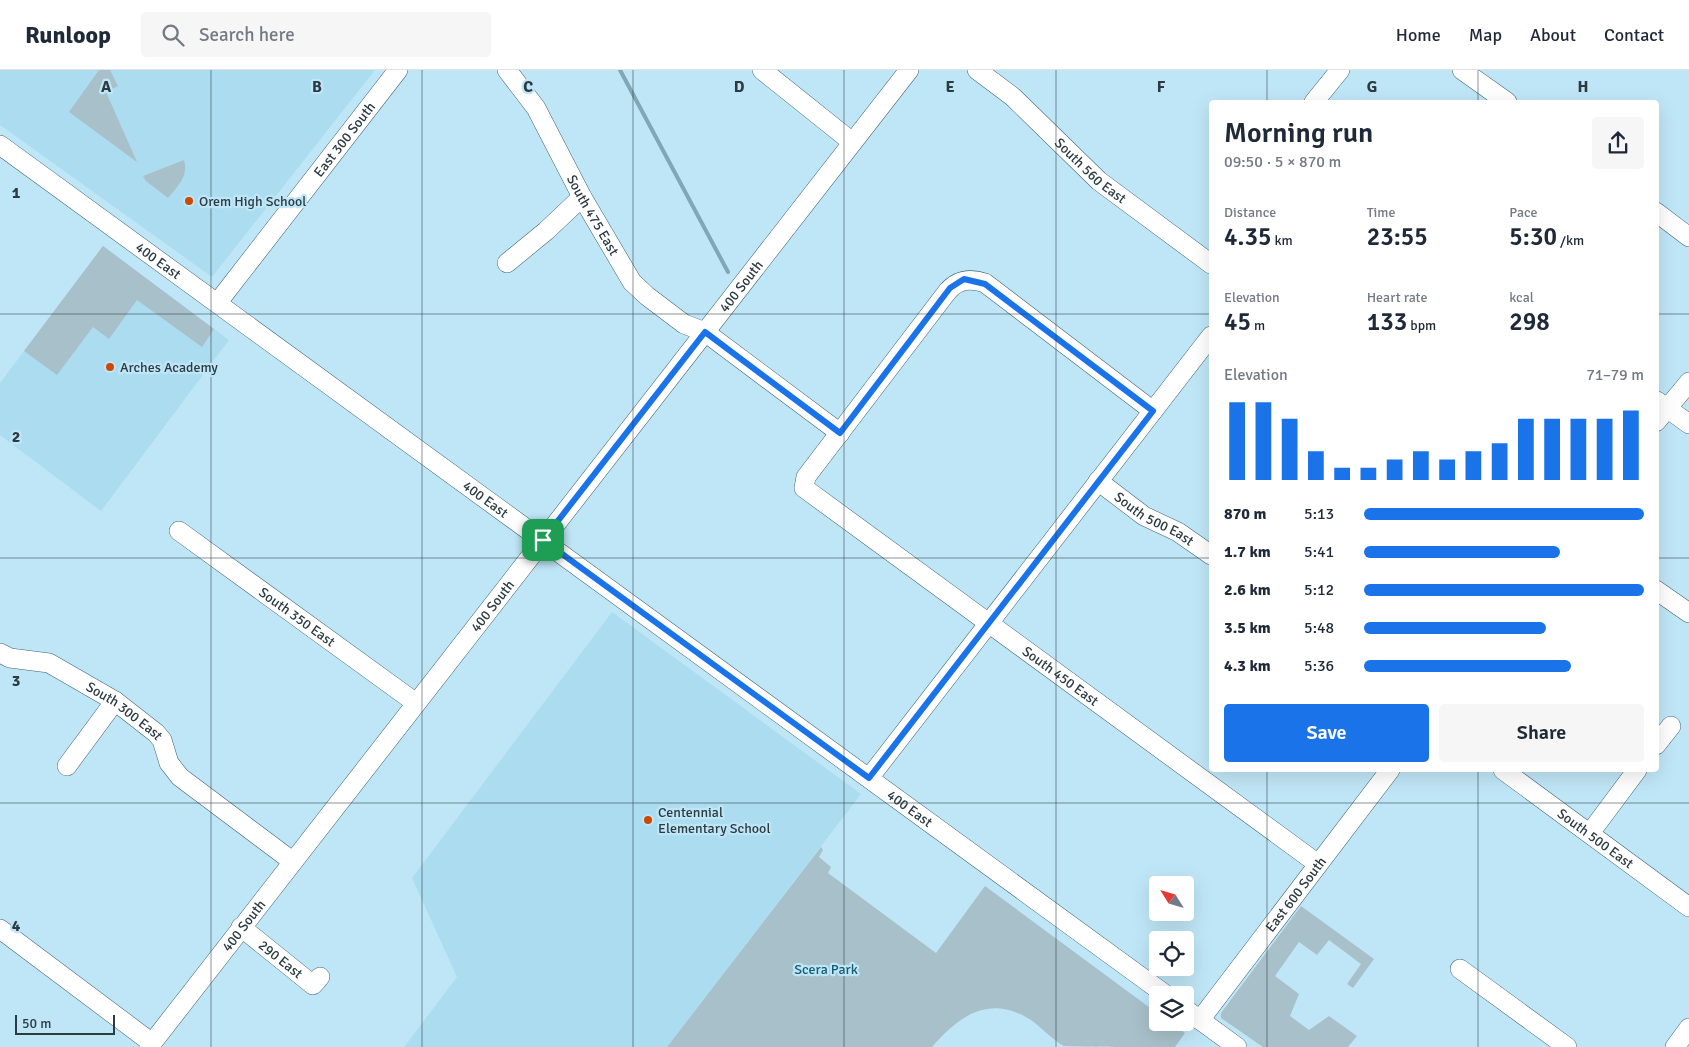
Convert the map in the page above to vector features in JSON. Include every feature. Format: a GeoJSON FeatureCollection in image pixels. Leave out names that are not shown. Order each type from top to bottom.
{"type":"FeatureCollection","features":[{"type":"Feature","properties":{"kind":"street","name":"East 300 South"},"geometry":{"type":"LineString","coordinates":[[218,302],[398,70]]}},
{"type":"Feature","properties":{"kind":"street","name":"South 475 East"},"geometry":{"type":"LineString","coordinates":[[508,70],[536,108],[582,197],[632,282],[646,296],[684,324],[705,332],[840,433]]}},
{"type":"Feature","properties":{"kind":"street"},"geometry":{"type":"LineString","coordinates":[[762,70],[852,142]]}},
{"type":"Feature","properties":{"kind":"street","name":"400 South"},"geometry":{"type":"LineString","coordinates":[[151,1045],[292,861],[909,70]]}},
{"type":"Feature","properties":{"kind":"street","name":"South 560 East"},"geometry":{"type":"LineString","coordinates":[[977,70],[1013,97],[1099,181],[1209,263]]}},
{"type":"Feature","properties":{"kind":"street"},"geometry":{"type":"LineString","coordinates":[[1316,100],[1340,70]]}},
{"type":"Feature","properties":{"kind":"street"},"geometry":{"type":"LineString","coordinates":[[1462,70],[1504,100]]}},
{"type":"Feature","properties":{"kind":"street","name":"400 East"},"geometry":{"type":"LineString","coordinates":[[0,145],[218,302],[1154,986]]}},
{"type":"Feature","properties":{"kind":"street"},"geometry":{"type":"LineString","coordinates":[[507,264],[582,197]]}},
{"type":"Feature","properties":{"kind":"street"},"geometry":{"type":"LineString","coordinates":[[1659,214],[1689,237]]}},
{"type":"Feature","properties":{"kind":"street"},"geometry":{"type":"LineString","coordinates":[[840,433],[950,288],[964,279],[985,284],[1153,411]]}},
{"type":"Feature","properties":{"kind":"street"},"geometry":{"type":"LineString","coordinates":[[869,778],[1209,339]]}},
{"type":"Feature","properties":{"kind":"street"},"geometry":{"type":"LineString","coordinates":[[1689,382],[1660,410],[1689,424]]}},
{"type":"Feature","properties":{"kind":"street","name":"South 450 East"},"geometry":{"type":"LineString","coordinates":[[840,433],[806,477],[804,488],[1318,864]]}},
{"type":"Feature","properties":{"kind":"street","name":"South 500 East"},"geometry":{"type":"LineString","coordinates":[[1098,481],[1144,516],[1178,532],[1209,554]]}},
{"type":"Feature","properties":{"kind":"street","name":"South 350 East"},"geometry":{"type":"LineString","coordinates":[[179,530],[416,703]]}},
{"type":"Feature","properties":{"kind":"street"},"geometry":{"type":"LineString","coordinates":[[1659,592],[1689,613]]}},
{"type":"Feature","properties":{"kind":"street","name":"South 300 East"},"geometry":{"type":"LineString","coordinates":[[0,653],[10,658],[50,663],[115,701],[156,732],[162,740],[170,763],[180,777],[292,861]]}},
{"type":"Feature","properties":{"kind":"street"},"geometry":{"type":"LineString","coordinates":[[67,766],[115,701]]}},
{"type":"Feature","properties":{"kind":"street"},"geometry":{"type":"LineString","coordinates":[[1659,741],[1671,726]]}},
{"type":"Feature","properties":{"kind":"street","name":"East 600 South"},"geometry":{"type":"LineString","coordinates":[[1194,1013],[1318,864],[1388,772]]}},
{"type":"Feature","properties":{"kind":"street","name":"South 500 East"},"geometry":{"type":"LineString","coordinates":[[1506,772],[1689,907]]}},
{"type":"Feature","properties":{"kind":"street"},"geometry":{"type":"LineString","coordinates":[[1590,833],[1636,772]]}},
{"type":"Feature","properties":{"kind":"street","name":"290 East"},"geometry":{"type":"LineString","coordinates":[[241,927],[313,985],[320,977]]}},
{"type":"Feature","properties":{"kind":"street"},"geometry":{"type":"LineString","coordinates":[[0,929],[151,1045]]}},
{"type":"Feature","properties":{"kind":"street"},"geometry":{"type":"LineString","coordinates":[[1460,969],[1567,1047]]}},
{"type":"Feature","properties":{"kind":"street"},"geometry":{"type":"LineString","coordinates":[[1194,1015],[1237,1047]]}},
{"type":"Feature","properties":{"kind":"street"},"geometry":{"type":"LineString","coordinates":[[1674,1047],[1689,1028]]}},
{"type":"Feature","properties":{"kind":"shaded area","name":"Orem High School"},"geometry":{"type":"Polygon","coordinates":[[[0,70],[375,70],[212,277],[0,125],[0,70]]]}},
{"type":"Feature","properties":{"kind":"shaded area","name":"Arches Academy"},"geometry":{"type":"Polygon","coordinates":[[[103,246],[229,340],[101,511],[0,435],[0,383],[103,246]]]}},
{"type":"Feature","properties":{"kind":"shaded area","name":"Centennial Elementary School"},"geometry":{"type":"Polygon","coordinates":[[[612,612],[861,794],[667,1047],[404,1047],[457,977],[412,878],[612,612]]]}},
{"type":"Feature","properties":{"kind":"green space"},"geometry":{"type":"Polygon","coordinates":[[[99,70],[110,70],[118,86],[106,92],[137,162],[69,112],[99,70]]]}},
{"type":"Feature","properties":{"kind":"green space"},"geometry":{"type":"Polygon","coordinates":[[[184,160],[184,176],[168,198],[146,181],[143,176],[184,160]]]}},
{"type":"Feature","properties":{"kind":"green space"},"geometry":{"type":"Polygon","coordinates":[[[103,246],[214,329],[202,347],[137,300],[109,339],[93,327],[57,375],[24,351],[103,246]]]}},
{"type":"Feature","properties":{"kind":"green space","name":"Scera Park"},"geometry":{"type":"Polygon","coordinates":[[[821,847],[823,850],[819,857],[831,867],[828,873],[936,953],[985,886],[1149,1007],[1149,1031],[1182,1031],[1185,1033],[1175,1047],[1064,1046],[1031,1020],[1016,1012],[989,1009],[965,1018],[932,1047],[667,1047],[821,847]]]}},
{"type":"Feature","properties":{"kind":"green space"},"geometry":{"type":"Polygon","coordinates":[[[1301,906],[1374,959],[1353,988],[1347,984],[1361,964],[1329,940],[1317,955],[1299,942],[1275,976],[1299,994],[1290,1016],[1309,1030],[1329,1016],[1357,1036],[1348,1047],[1263,1047],[1221,1018],[1221,1013],[1301,906]]]}},
{"type":"Feature","properties":{"kind":"waterway"},"geometry":{"type":"LineString","coordinates":[[620,70],[728,272]]}},
{"type":"Feature","properties":{"kind":"place","name":"Orem High School"},"geometry":{"type":"Point","coordinates":[189,201]}},
{"type":"Feature","properties":{"kind":"place","name":"Arches Academy"},"geometry":{"type":"Point","coordinates":[110,367]}},
{"type":"Feature","properties":{"kind":"place","name":"Centennial Elementary School"},"geometry":{"type":"Point","coordinates":[648,820]}},
{"type":"Feature","properties":{"kind":"route"},"geometry":{"type":"LineString","coordinates":[[964,279],[969,279],[985,284],[1153,411],[869,778],[543,540],[705,332],[840,433],[950,288],[964,279]]}}]}
